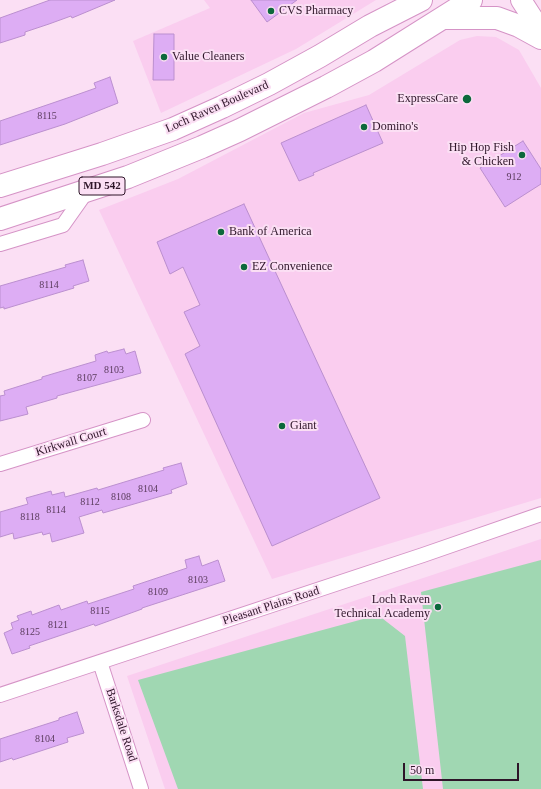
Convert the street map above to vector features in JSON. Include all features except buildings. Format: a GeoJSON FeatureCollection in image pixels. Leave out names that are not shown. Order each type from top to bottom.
{"type":"FeatureCollection","features":[{"type":"Feature","properties":{"kind":"main road","name":"Loch Raven Boulevard"},"geometry":{"type":"LineString","coordinates":[[0,186],[102,154],[173,128],[222,107],[269,84],[370,26],[421,0]]}},
{"type":"Feature","properties":{"kind":"main road","name":"MD 542"},"geometry":{"type":"LineString","coordinates":[[0,219],[141,172],[202,147],[274,114],[374,61],[471,0]]}},
{"type":"Feature","properties":{"kind":"main road"},"geometry":{"type":"LineString","coordinates":[[521,0],[541,30]]}},
{"type":"Feature","properties":{"kind":"main road"},"geometry":{"type":"LineString","coordinates":[[444,18],[497,18],[519,26],[541,38]]}},
{"type":"Feature","properties":{"kind":"street"},"geometry":{"type":"LineString","coordinates":[[0,244],[63,225],[87,191]]}},
{"type":"Feature","properties":{"kind":"street","name":"Kirkwall Court"},"geometry":{"type":"LineString","coordinates":[[0,464],[143,420]]}},
{"type":"Feature","properties":{"kind":"street","name":"Pleasant Plains Road"},"geometry":{"type":"LineString","coordinates":[[0,695],[423,555],[541,514]]}},
{"type":"Feature","properties":{"kind":"street","name":"Barksdale Road"},"geometry":{"type":"LineString","coordinates":[[100,662],[141,789]]}},
{"type":"Feature","properties":{"kind":"shaded area"},"geometry":{"type":"Polygon","coordinates":[[[204,0],[376,0],[296,49],[161,113],[133,41],[210,8],[204,0]]]}},
{"type":"Feature","properties":{"kind":"shaded area"},"geometry":{"type":"Polygon","coordinates":[[[477,36],[496,37],[519,50],[541,88],[541,498],[272,579],[99,210],[178,179],[304,113],[369,95],[460,40],[477,36]]]}},
{"type":"Feature","properties":{"kind":"shaded area","name":"Loch Raven Technical Academy"},"geometry":{"type":"Polygon","coordinates":[[[541,539],[541,789],[165,789],[127,676],[541,539]]]}},
{"type":"Feature","properties":{"kind":"green space"},"geometry":{"type":"Polygon","coordinates":[[[541,560],[541,789],[443,789],[421,592],[541,560]]]}},
{"type":"Feature","properties":{"kind":"green space"},"geometry":{"type":"Polygon","coordinates":[[[378,615],[405,636],[423,789],[178,789],[138,680],[378,615]]]}},
{"type":"Feature","properties":{"kind":"place","name":"CVS Pharmacy"},"geometry":{"type":"Point","coordinates":[271,11]}},
{"type":"Feature","properties":{"kind":"place","name":"Value Cleaners"},"geometry":{"type":"Point","coordinates":[164,57]}},
{"type":"Feature","properties":{"kind":"place","name":"ExpressCare"},"geometry":{"type":"Point","coordinates":[467,99]}},
{"type":"Feature","properties":{"kind":"place","name":"Domino's"},"geometry":{"type":"Point","coordinates":[364,127]}},
{"type":"Feature","properties":{"kind":"place","name":"Hip Hop Fish & Chicken"},"geometry":{"type":"Point","coordinates":[522,155]}},
{"type":"Feature","properties":{"kind":"place","name":"Bank of America"},"geometry":{"type":"Point","coordinates":[221,232]}},
{"type":"Feature","properties":{"kind":"place","name":"EZ Convenience"},"geometry":{"type":"Point","coordinates":[244,267]}},
{"type":"Feature","properties":{"kind":"place","name":"Giant"},"geometry":{"type":"Point","coordinates":[282,426]}},
{"type":"Feature","properties":{"kind":"place","name":"Loch Raven Technical Academy"},"geometry":{"type":"Point","coordinates":[438,607]}}]}
